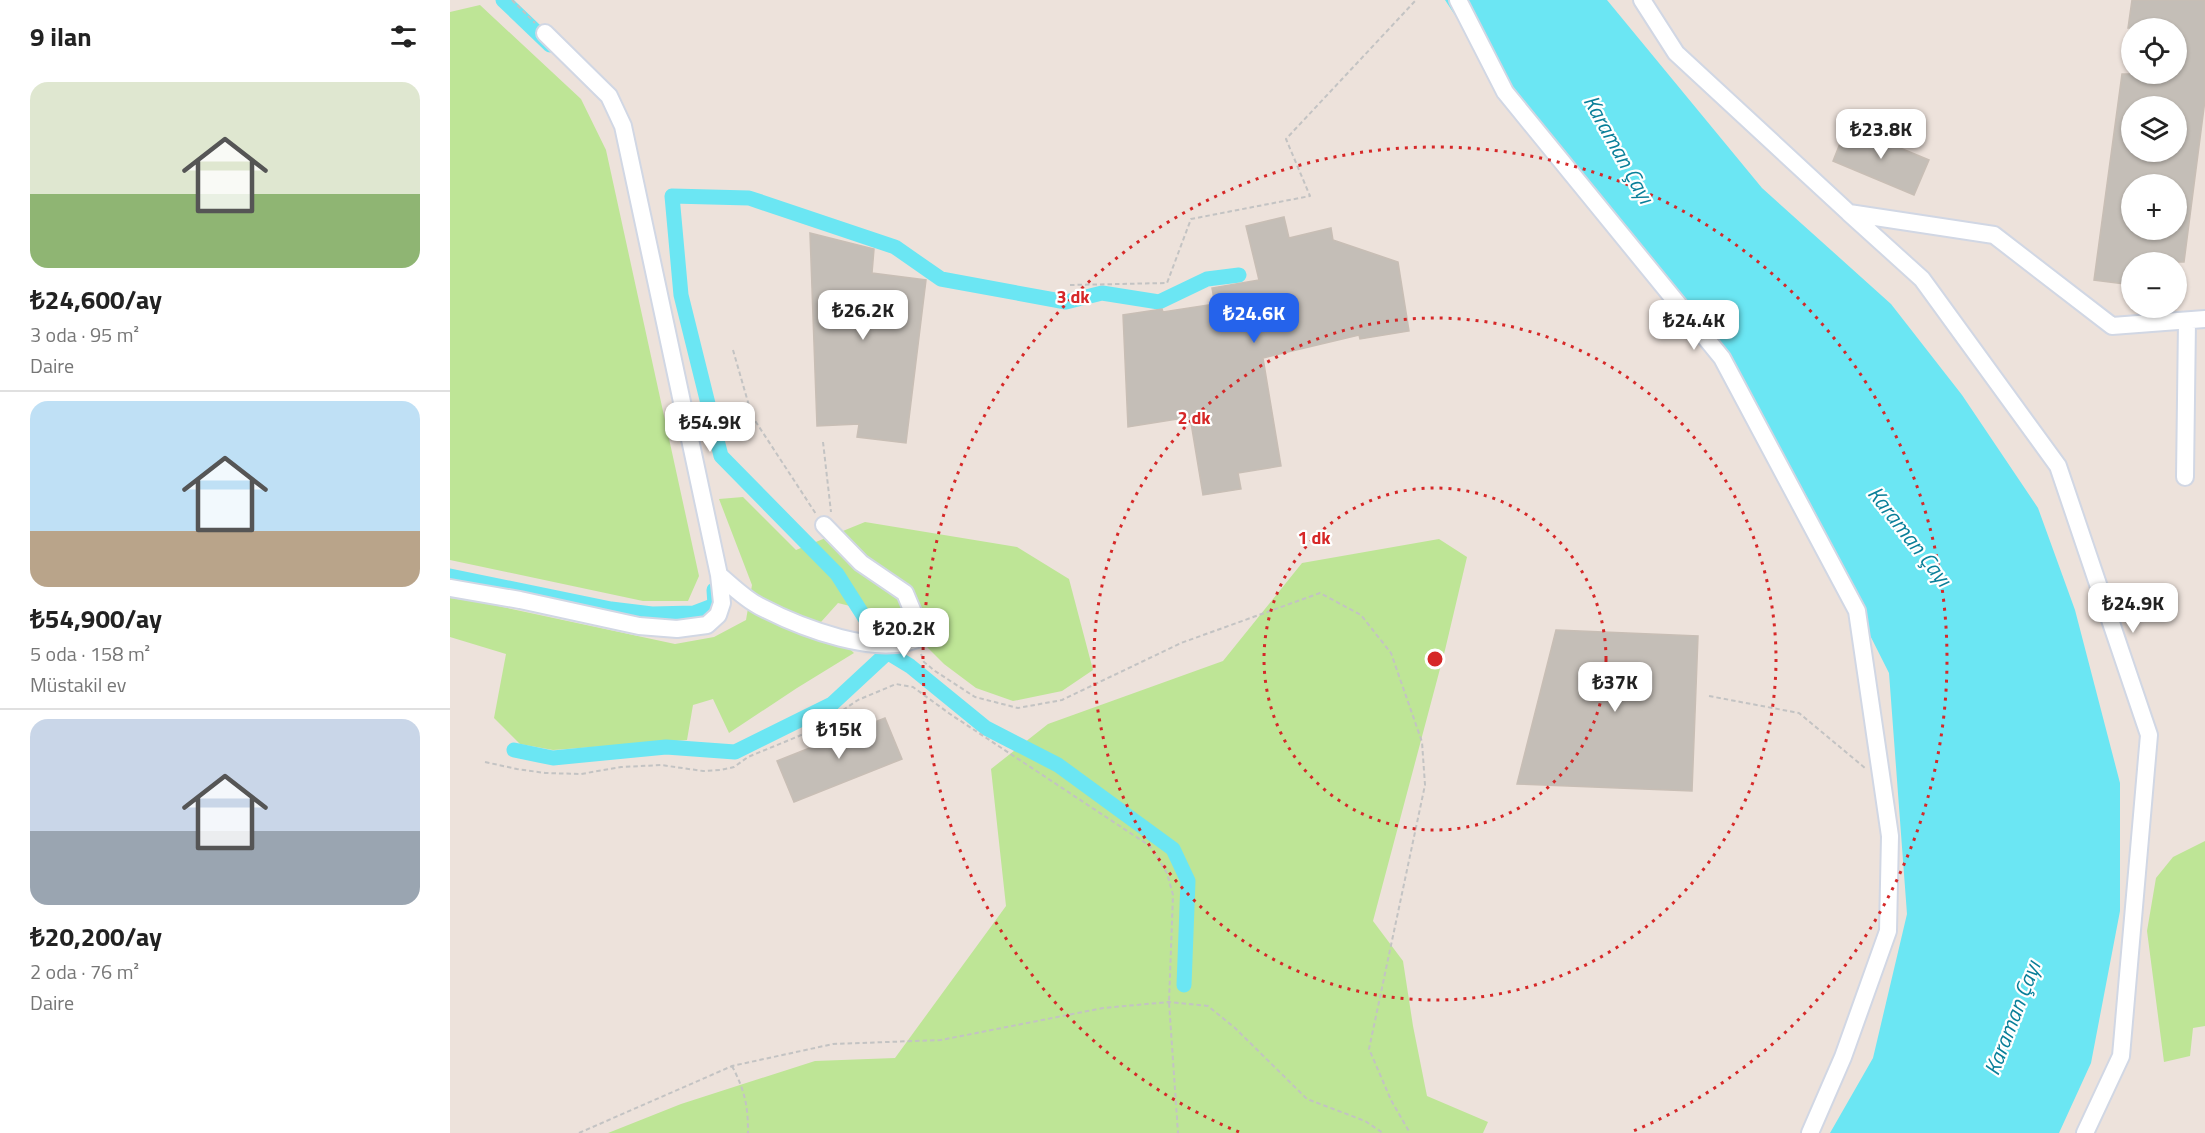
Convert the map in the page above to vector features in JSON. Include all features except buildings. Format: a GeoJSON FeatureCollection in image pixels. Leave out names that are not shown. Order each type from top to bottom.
{"type":"FeatureCollection","features":[{"type":"Feature","properties":{"kind":"street"},"geometry":{"type":"LineString","coordinates":[[1458,0],[1505,92],[1722,358],[1857,611],[1890,836],[1888,932],[1843,1057],[1810,1133]]}},
{"type":"Feature","properties":{"kind":"street"},"geometry":{"type":"LineString","coordinates":[[1642,0],[1676,53],[1922,279],[2058,466],[2149,735],[2121,1056],[2085,1133]]}},
{"type":"Feature","properties":{"kind":"street"},"geometry":{"type":"LineString","coordinates":[[450,588],[520,600],[639,626],[677,629],[707,625],[718,615],[722,603],[623,126],[609,96],[545,33]]}},
{"type":"Feature","properties":{"kind":"street"},"geometry":{"type":"LineString","coordinates":[[1848,213],[1994,235],[2112,326],[2205,320]]}},
{"type":"Feature","properties":{"kind":"street"},"geometry":{"type":"LineString","coordinates":[[2185,477],[2187,321]]}},
{"type":"Feature","properties":{"kind":"street"},"geometry":{"type":"LineString","coordinates":[[718,575],[758,605],[824,634],[873,645],[915,640],[923,636],[905,593],[861,563],[827,520]]}},
{"type":"Feature","properties":{"kind":"path"},"geometry":{"type":"LineString","coordinates":[[512,0],[545,33]]}},
{"type":"Feature","properties":{"kind":"path"},"geometry":{"type":"LineString","coordinates":[[1070,285],[1167,283],[1191,219],[1310,195],[1286,139],[1416,0]]}},
{"type":"Feature","properties":{"kind":"path"},"geometry":{"type":"LineString","coordinates":[[733,350],[752,416],[827,520]]}},
{"type":"Feature","properties":{"kind":"path"},"geometry":{"type":"LineString","coordinates":[[823,442],[827,520]]}},
{"type":"Feature","properties":{"kind":"path"},"geometry":{"type":"LineString","coordinates":[[915,640],[924,662],[935,671],[975,697],[1018,708],[1062,700],[1181,643],[1320,593],[1361,615],[1391,653],[1422,742],[1425,786],[1368,1048],[1410,1133]]}},
{"type":"Feature","properties":{"kind":"path"},"geometry":{"type":"LineString","coordinates":[[485,762],[545,773],[581,774],[621,767],[661,765],[703,771],[721,770],[822,724],[858,700],[896,684],[913,687],[1149,846],[1167,873],[1173,896],[1168,1002],[1178,1133]]}},
{"type":"Feature","properties":{"kind":"path"},"geometry":{"type":"LineString","coordinates":[[1709,696],[1799,713],[1882,783]]}},
{"type":"Feature","properties":{"kind":"path"},"geometry":{"type":"LineString","coordinates":[[579,1133],[732,1066],[833,1044],[941,1040],[1103,1008],[1168,1002],[1208,1006],[1235,1028],[1307,1099],[1365,1121],[1383,1133]]}},
{"type":"Feature","properties":{"kind":"path"},"geometry":{"type":"LineString","coordinates":[[732,1066],[741,1084],[748,1107],[748,1133]]}},
{"type":"Feature","properties":{"kind":"green space"},"geometry":{"type":"Polygon","coordinates":[[[480,5],[581,99],[606,150],[699,576],[688,601],[643,601],[450,560],[450,12],[480,5]]]}},
{"type":"Feature","properties":{"kind":"green space"},"geometry":{"type":"Polygon","coordinates":[[[743,497],[796,550],[865,522],[1017,547],[1069,579],[1093,670],[1062,691],[1013,701],[976,688],[944,664],[909,629],[878,613],[838,603],[821,622],[854,653],[729,733],[713,699],[693,705],[687,740],[553,750],[520,744],[494,718],[506,654],[450,637],[450,598],[484,603],[675,644],[714,637],[746,620],[752,585],[719,499],[743,497]]]}},
{"type":"Feature","properties":{"kind":"green space"},"geometry":{"type":"Polygon","coordinates":[[[1439,539],[1467,557],[1445,650],[1373,921],[1403,961],[1427,1096],[1488,1122],[1483,1133],[608,1133],[681,1104],[815,1061],[895,1058],[1006,906],[991,769],[1048,724],[1223,661],[1302,563],[1439,539]]]}},
{"type":"Feature","properties":{"kind":"green space"},"geometry":{"type":"Polygon","coordinates":[[[2205,841],[2205,1026],[2193,1028],[2190,1056],[2164,1062],[2147,931],[2156,878],[2173,857],[2205,841]]]}},
{"type":"Feature","properties":{"kind":"water","name":"Karaman Çayı"},"geometry":{"type":"Polygon","coordinates":[[[1445,0],[1607,0],[1762,188],[1891,304],[1962,395],[2038,508],[2075,610],[2120,783],[2120,911],[2091,1063],[2059,1133],[1830,1133],[1873,1058],[1907,914],[1889,673],[1744,385],[1526,123],[1445,0]]]}},
{"type":"Feature","properties":{"kind":"waterway"},"geometry":{"type":"LineString","coordinates":[[503,0],[550,45]]}},
{"type":"Feature","properties":{"kind":"waterway"},"geometry":{"type":"LineString","coordinates":[[877,637],[837,574],[721,456],[681,295],[672,196],[749,198],[895,247],[941,279],[1066,302],[1102,293],[1159,302],[1207,279],[1239,275]]}},
{"type":"Feature","properties":{"kind":"waterway"},"geometry":{"type":"LineString","coordinates":[[450,576],[611,609],[652,614],[694,613],[715,605],[714,590]]}},
{"type":"Feature","properties":{"kind":"waterway"},"geometry":{"type":"LineString","coordinates":[[887,652],[910,666],[986,728],[1058,765],[1173,849],[1188,881],[1184,985]]}},
{"type":"Feature","properties":{"kind":"waterway"},"geometry":{"type":"LineString","coordinates":[[514,750],[553,758],[666,747],[735,752],[832,704],[887,653]]}}]}
